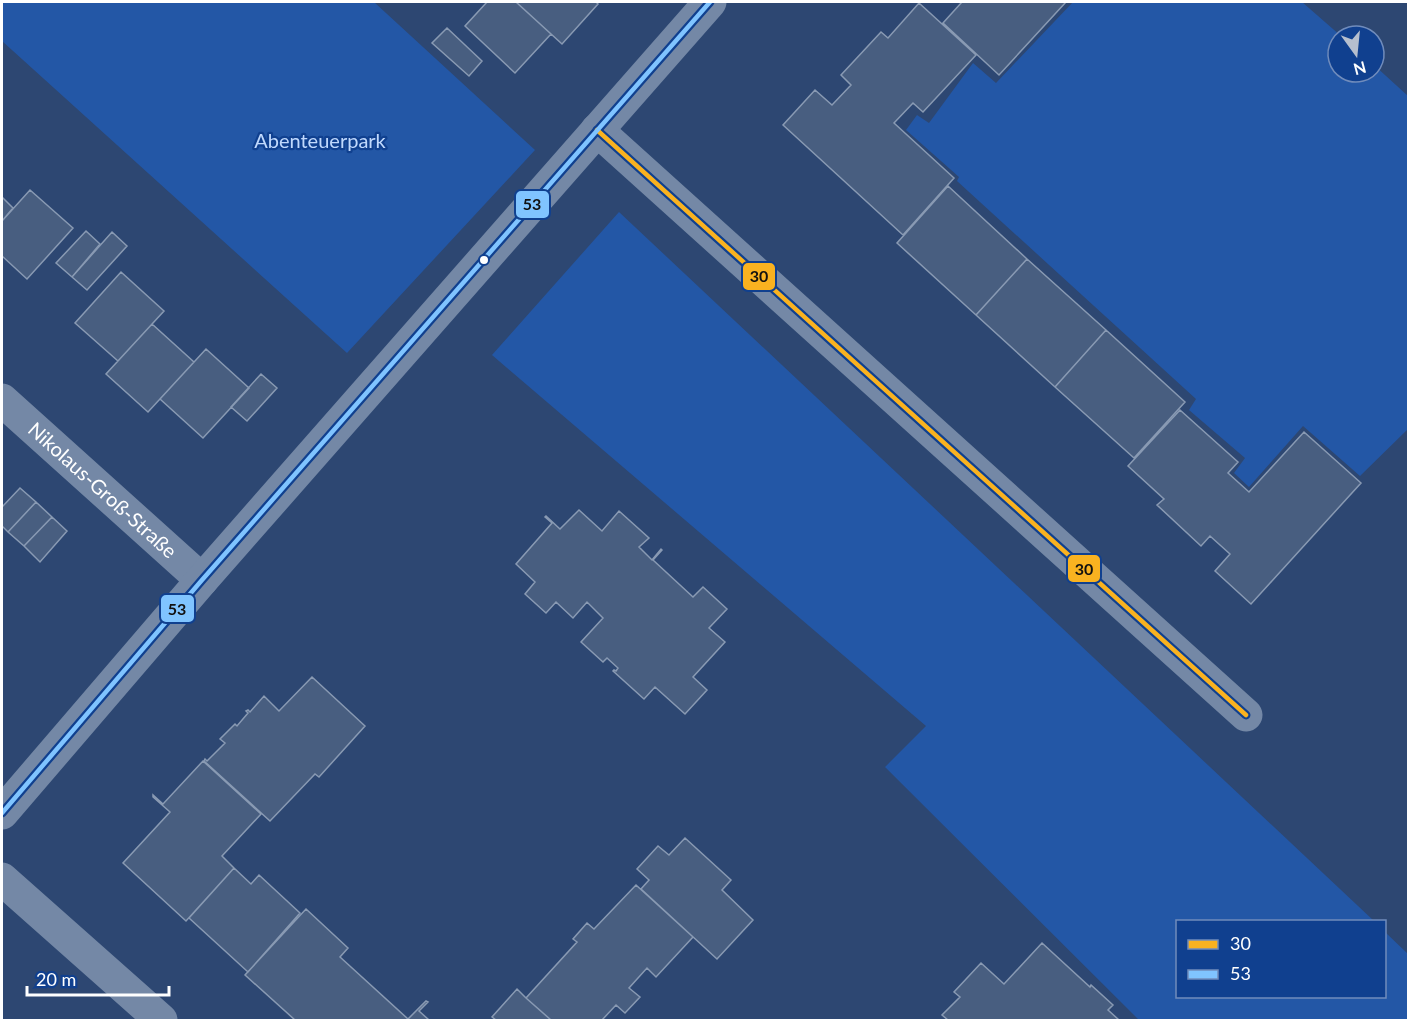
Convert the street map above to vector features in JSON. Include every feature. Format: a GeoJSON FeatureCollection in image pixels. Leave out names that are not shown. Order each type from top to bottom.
{"type":"FeatureCollection","features":[{"type":"Feature","properties":{"kind":"street"},"geometry":{"type":"LineString","coordinates":[[2,813],[202,580],[710,2]]}},
{"type":"Feature","properties":{"kind":"street"},"geometry":{"type":"LineString","coordinates":[[597,130],[1246,715]]}},
{"type":"Feature","properties":{"kind":"street","name":"Nikolaus-Groß-Straße"},"geometry":{"type":"LineString","coordinates":[[2,400],[202,580]]}},
{"type":"Feature","properties":{"kind":"street"},"geometry":{"type":"LineString","coordinates":[[2,879],[161,1020]]}},
{"type":"Feature","properties":{"kind":"green space","name":"Abenteuerpark"},"geometry":{"type":"Polygon","coordinates":[[[2,2],[374,2],[535,150],[347,353],[2,41],[2,2]]]}},
{"type":"Feature","properties":{"kind":"green space"},"geometry":{"type":"Polygon","coordinates":[[[1073,2],[1302,2],[1327,24],[1326,84],[1386,84],[1386,76],[1408,96],[1408,429],[1360,476],[1303,426],[1249,487],[1234,473],[1245,458],[1189,410],[1196,399],[957,181],[959,177],[906,130],[917,115],[929,123],[973,63],[996,83],[1073,2]]]}},
{"type":"Feature","properties":{"kind":"green space"},"geometry":{"type":"Polygon","coordinates":[[[619,212],[1373,920],[1176,920],[1176,998],[1386,998],[1386,933],[1408,954],[1408,1020],[1139,1020],[885,767],[926,726],[492,355],[619,212]]]}},
{"type":"Feature","properties":{"kind":"building"},"geometry":{"type":"Polygon","coordinates":[[[487,2],[516,2],[551,34],[515,73],[465,26],[487,2]]]}},
{"type":"Feature","properties":{"kind":"building"},"geometry":{"type":"Polygon","coordinates":[[[516,2],[596,2],[598,4],[562,44],[516,2]]]}},
{"type":"Feature","properties":{"kind":"building"},"geometry":{"type":"Polygon","coordinates":[[[962,2],[1066,2],[999,75],[943,23],[962,2]]]}},
{"type":"Feature","properties":{"kind":"building"},"geometry":{"type":"Polygon","coordinates":[[[919,3],[976,55],[923,112],[913,103],[894,123],[954,178],[903,235],[783,125],[815,90],[832,105],[851,85],[841,75],[881,32],[888,38],[919,3]]]}},
{"type":"Feature","properties":{"kind":"building"},"geometry":{"type":"Polygon","coordinates":[[[447,28],[482,61],[469,76],[432,43],[447,28]]]}},
{"type":"Feature","properties":{"kind":"building"},"geometry":{"type":"Polygon","coordinates":[[[948,186],[1027,259],[976,315],[897,243],[948,186]]]}},
{"type":"Feature","properties":{"kind":"building"},"geometry":{"type":"Polygon","coordinates":[[[30,190],[73,228],[27,279],[2,256],[2,221],[30,190]]]}},
{"type":"Feature","properties":{"kind":"building"},"geometry":{"type":"Polygon","coordinates":[[[2,197],[13,208],[2,221],[2,197]]]}},
{"type":"Feature","properties":{"kind":"building"},"geometry":{"type":"Polygon","coordinates":[[[86,231],[100,244],[72,277],[56,263],[86,231]]]}},
{"type":"Feature","properties":{"kind":"building"},"geometry":{"type":"Polygon","coordinates":[[[112,232],[127,246],[87,290],[72,277],[112,232]]]}},
{"type":"Feature","properties":{"kind":"building"},"geometry":{"type":"Polygon","coordinates":[[[1027,259],[1106,330],[1055,387],[976,315],[1027,259]]]}},
{"type":"Feature","properties":{"kind":"building"},"geometry":{"type":"Polygon","coordinates":[[[121,272],[164,311],[118,361],[75,323],[121,272]]]}},
{"type":"Feature","properties":{"kind":"building"},"geometry":{"type":"Polygon","coordinates":[[[152,324],[194,362],[148,412],[106,374],[152,324]]]}},
{"type":"Feature","properties":{"kind":"building"},"geometry":{"type":"Polygon","coordinates":[[[1106,330],[1185,402],[1134,458],[1055,387],[1106,330]]]}},
{"type":"Feature","properties":{"kind":"building"},"geometry":{"type":"Polygon","coordinates":[[[206,349],[249,388],[203,438],[160,399],[206,349]]]}},
{"type":"Feature","properties":{"kind":"building"},"geometry":{"type":"Polygon","coordinates":[[[261,374],[277,388],[247,421],[231,407],[261,374]]]}},
{"type":"Feature","properties":{"kind":"building"},"geometry":{"type":"Polygon","coordinates":[[[1180,410],[1238,462],[1228,473],[1249,492],[1304,432],[1361,483],[1251,604],[1215,571],[1230,554],[1210,536],[1201,546],[1157,505],[1164,499],[1128,466],[1180,410]]]}},
{"type":"Feature","properties":{"kind":"building"},"geometry":{"type":"Polygon","coordinates":[[[20,488],[36,502],[8,532],[2,526],[2,507],[20,488]]]}},
{"type":"Feature","properties":{"kind":"building"},"geometry":{"type":"Polygon","coordinates":[[[36,502],[52,517],[24,546],[8,532],[36,502]]]}},
{"type":"Feature","properties":{"kind":"building"},"geometry":{"type":"Polygon","coordinates":[[[579,510],[602,531],[619,511],[649,538],[639,547],[652,560],[661,549],[653,560],[693,597],[703,587],[727,609],[709,628],[725,642],[693,677],[707,690],[685,714],[655,687],[644,699],[613,671],[618,668],[607,658],[603,662],[581,642],[603,618],[587,602],[573,618],[556,602],[546,613],[525,594],[535,582],[516,564],[552,523],[545,517],[560,529],[579,510]]]}},
{"type":"Feature","properties":{"kind":"building"},"geometry":{"type":"Polygon","coordinates":[[[52,517],[67,531],[40,562],[24,546],[52,517]]]}},
{"type":"Feature","properties":{"kind":"building"},"geometry":{"type":"Polygon","coordinates":[[[312,677],[365,726],[319,777],[315,774],[270,821],[204,761],[205,759],[207,761],[225,743],[220,739],[235,724],[237,726],[248,713],[246,711],[250,712],[264,696],[279,711],[312,677]]]}},
{"type":"Feature","properties":{"kind":"building"},"geometry":{"type":"Polygon","coordinates":[[[203,761],[261,814],[222,856],[234,868],[186,921],[123,863],[170,812],[153,795],[163,804],[203,761]]]}},
{"type":"Feature","properties":{"kind":"building"},"geometry":{"type":"Polygon","coordinates":[[[685,838],[731,880],[722,890],[753,920],[717,959],[641,889],[649,880],[637,869],[658,846],[669,855],[685,838]]]}},
{"type":"Feature","properties":{"kind":"building"},"geometry":{"type":"Polygon","coordinates":[[[234,868],[251,884],[259,875],[300,913],[248,972],[189,918],[234,868]]]}},
{"type":"Feature","properties":{"kind":"building"},"geometry":{"type":"Polygon","coordinates":[[[636,885],[693,937],[656,977],[647,968],[629,988],[640,997],[625,1013],[616,1005],[602,1020],[551,1020],[526,998],[577,942],[573,939],[587,923],[594,929],[636,885]]]}},
{"type":"Feature","properties":{"kind":"building"},"geometry":{"type":"Polygon","coordinates":[[[306,909],[348,948],[340,957],[407,1020],[295,1020],[245,975],[306,909]]]}},
{"type":"Feature","properties":{"kind":"building"},"geometry":{"type":"Polygon","coordinates":[[[1042,943],[1113,1005],[1108,1010],[1119,1020],[948,1020],[942,1015],[960,997],[954,992],[981,963],[1004,984],[1042,943]]]}},
{"type":"Feature","properties":{"kind":"building"},"geometry":{"type":"Polygon","coordinates":[[[517,989],[551,1020],[496,1020],[492,1017],[517,989]]]}},
{"type":"Feature","properties":{"kind":"building"},"geometry":{"type":"Polygon","coordinates":[[[426,1001],[428,1002],[419,1011],[429,1020],[407,1020],[426,1001]]]}},
{"type":"Feature","properties":{"kind":"transit line","name":"53"},"geometry":{"type":"LineString","coordinates":[[2,813],[202,580],[710,2]]}},
{"type":"Feature","properties":{"kind":"transit line","name":"30"},"geometry":{"type":"LineString","coordinates":[[597,130],[1246,715]]}}]}
